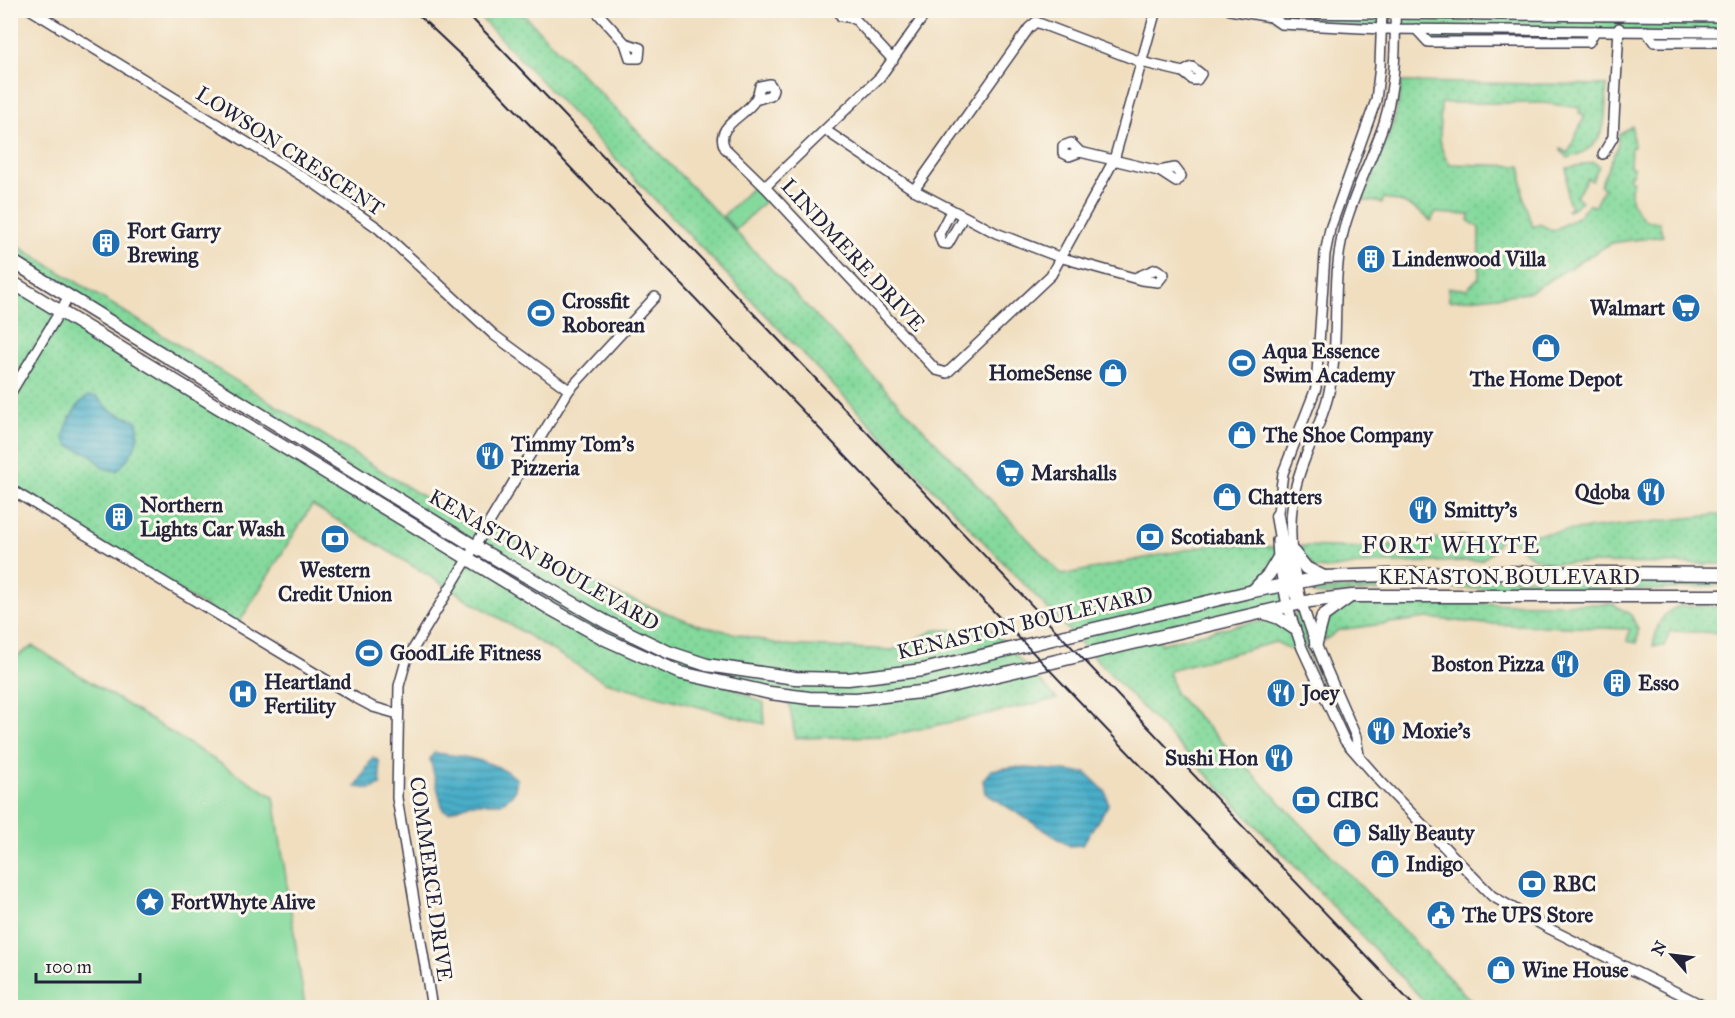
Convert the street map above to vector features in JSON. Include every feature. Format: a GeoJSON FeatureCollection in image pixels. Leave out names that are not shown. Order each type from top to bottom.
{"type":"FeatureCollection","features":[{"type":"Feature","properties":{"kind":"main road","name":"KENASTON BOULEVARD"},"geometry":{"type":"LineString","coordinates":[[10,261],[474,546],[606,622],[668,652],[706,665],[795,678],[848,679],[923,670],[1253,591],[1324,577],[1480,572],[1725,574]]}},
{"type":"Feature","properties":{"kind":"main road","name":"KENASTON BOULEVARD"},"geometry":{"type":"LineString","coordinates":[[10,281],[596,634],[681,672],[729,686],[809,698],[856,699],[930,691],[1287,605],[1352,596],[1725,596]]}},
{"type":"Feature","properties":{"kind":"main road"},"geometry":{"type":"LineString","coordinates":[[1277,516],[1290,583],[1301,603]]}},
{"type":"Feature","properties":{"kind":"main road"},"geometry":{"type":"LineString","coordinates":[[1293,552],[1306,568],[1324,577]]}},
{"type":"Feature","properties":{"kind":"main road"},"geometry":{"type":"LineString","coordinates":[[1253,591],[1269,574],[1278,559]]}},
{"type":"Feature","properties":{"kind":"main road"},"geometry":{"type":"LineString","coordinates":[[1316,643],[1323,616],[1352,596]]}},
{"type":"Feature","properties":{"kind":"main road"},"geometry":{"type":"LineString","coordinates":[[1261,612],[1279,618],[1294,628]]}},
{"type":"Feature","properties":{"kind":"street","name":"LOWSON CRESCENT"},"geometry":{"type":"LineString","coordinates":[[31,10],[318,186],[378,228],[494,335],[569,390]]}},
{"type":"Feature","properties":{"kind":"street"},"geometry":{"type":"LineString","coordinates":[[595,10],[625,43]]}},
{"type":"Feature","properties":{"kind":"street"},"geometry":{"type":"LineString","coordinates":[[839,10],[841,15],[854,14],[893,60]]}},
{"type":"Feature","properties":{"kind":"street","name":"LINDMERE DRIVE"},"geometry":{"type":"LineString","coordinates":[[928,10],[880,77],[765,187],[941,372],[947,373],[952,369],[1032,295],[1051,275],[1059,257]]}},
{"type":"Feature","properties":{"kind":"street"},"geometry":{"type":"LineString","coordinates":[[1059,257],[1114,160],[1156,10]]}},
{"type":"Feature","properties":{"kind":"street"},"geometry":{"type":"LineString","coordinates":[[1230,10],[1271,17],[1281,24],[1382,29],[1725,32]]}},
{"type":"Feature","properties":{"kind":"street"},"geometry":{"type":"LineString","coordinates":[[1271,17],[1283,13],[1382,12],[1595,13],[1725,17]]}},
{"type":"Feature","properties":{"kind":"street"},"geometry":{"type":"LineString","coordinates":[[1290,583],[1278,559],[1277,516],[1283,473],[1316,388],[1327,242],[1337,203],[1363,141],[1376,100],[1382,12]]}},
{"type":"Feature","properties":{"kind":"street"},"geometry":{"type":"LineString","coordinates":[[1395,12],[1396,29],[1389,102],[1343,230],[1329,392],[1300,467],[1294,492],[1291,517],[1293,552],[1287,605],[1294,628],[1346,741],[1381,782],[1492,896],[1548,928],[1706,1007],[1713,1008]]}},
{"type":"Feature","properties":{"kind":"street"},"geometry":{"type":"LineString","coordinates":[[1603,154],[1613,137],[1620,14]]}},
{"type":"Feature","properties":{"kind":"street"},"geometry":{"type":"LineString","coordinates":[[914,190],[1032,24],[1040,22],[1083,41],[1141,62],[1182,72]]}},
{"type":"Feature","properties":{"kind":"street"},"geometry":{"type":"LineString","coordinates":[[1646,32],[1654,42],[1725,42]]}},
{"type":"Feature","properties":{"kind":"street"},"geometry":{"type":"LineString","coordinates":[[755,100],[723,132],[722,140],[725,148],[765,187]]}},
{"type":"Feature","properties":{"kind":"street"},"geometry":{"type":"LineString","coordinates":[[825,130],[914,190],[963,217],[1059,257],[1135,278]]}},
{"type":"Feature","properties":{"kind":"street"},"geometry":{"type":"LineString","coordinates":[[1080,152],[1159,171]]}},
{"type":"Feature","properties":{"kind":"street"},"geometry":{"type":"LineString","coordinates":[[951,211],[939,234],[942,243],[948,244],[952,240],[963,217]]}},
{"type":"Feature","properties":{"kind":"street","name":"COMMERCE DRIVE"},"geometry":{"type":"LineString","coordinates":[[432,1008],[397,798],[399,686],[406,661],[569,390],[655,297]]}},
{"type":"Feature","properties":{"kind":"street"},"geometry":{"type":"LineString","coordinates":[[10,394],[68,298]]}},
{"type":"Feature","properties":{"kind":"street"},"geometry":{"type":"LineString","coordinates":[[10,489],[373,708],[398,714]]}},
{"type":"Feature","properties":{"kind":"street"},"geometry":{"type":"LineString","coordinates":[[1301,603],[1356,737],[1359,755]]}},
{"type":"Feature","properties":{"kind":"green space"},"geometry":{"type":"Polygon","coordinates":[[[1464,10],[1593,10],[1596,16],[1643,17],[1649,11],[1724,11],[1724,42],[1654,42],[1646,32],[1595,31],[1593,38],[1428,42],[1416,29],[1396,29],[1395,14],[1382,14],[1382,29],[1281,24],[1271,17],[1464,10]]]}},
{"type":"Feature","properties":{"kind":"green space"},"geometry":{"type":"Polygon","coordinates":[[[474,11],[520,11],[735,231],[1062,575],[1214,544],[1277,547],[1278,559],[1254,590],[1283,584],[1287,605],[1159,637],[1161,644],[1237,625],[1266,621],[1275,622],[1286,630],[1298,650],[1294,651],[1276,642],[1169,670],[1175,693],[1477,1007],[1430,1007],[474,11]]]}},
{"type":"Feature","properties":{"kind":"green space"},"geometry":{"type":"Polygon","coordinates":[[[1402,82],[1607,85],[1602,131],[1591,147],[1582,153],[1568,158],[1561,151],[1561,149],[1568,153],[1585,115],[1579,113],[1580,108],[1544,103],[1441,103],[1440,136],[1443,152],[1451,164],[1521,166],[1523,195],[1533,227],[1540,224],[1553,231],[1579,216],[1589,204],[1594,207],[1604,188],[1600,185],[1617,148],[1619,134],[1632,126],[1634,147],[1631,147],[1630,166],[1633,167],[1633,174],[1630,174],[1630,180],[1633,181],[1632,202],[1646,221],[1659,222],[1663,236],[1611,243],[1528,293],[1449,301],[1448,288],[1467,289],[1479,277],[1479,228],[1469,221],[1470,215],[1435,213],[1431,221],[1420,212],[1398,201],[1384,198],[1382,203],[1363,200],[1395,118],[1402,82]]]}},
{"type":"Feature","properties":{"kind":"green space"},"geometry":{"type":"Polygon","coordinates":[[[1594,162],[1599,166],[1592,181],[1587,178],[1576,197],[1582,201],[1569,211],[1567,210],[1571,208],[1567,196],[1567,168],[1594,162]]]}},
{"type":"Feature","properties":{"kind":"green space"},"geometry":{"type":"Polygon","coordinates":[[[755,185],[768,198],[736,230],[723,216],[755,185]]]}},
{"type":"Feature","properties":{"kind":"green space"},"geometry":{"type":"Polygon","coordinates":[[[10,241],[482,533],[498,532],[609,591],[696,624],[782,645],[893,650],[935,630],[992,630],[1057,699],[887,736],[795,738],[790,707],[780,695],[731,687],[764,703],[764,724],[605,682],[312,505],[237,626],[11,489],[11,284],[467,557],[474,546],[11,258],[10,241]]]}},
{"type":"Feature","properties":{"kind":"green space"},"geometry":{"type":"Polygon","coordinates":[[[1724,514],[1724,564],[1553,563],[1539,560],[1528,554],[1509,537],[1724,514]]]}},
{"type":"Feature","properties":{"kind":"green space"},"geometry":{"type":"Polygon","coordinates":[[[1463,536],[1473,540],[1499,537],[1493,551],[1480,560],[1364,564],[1331,569],[1310,567],[1312,564],[1302,553],[1301,546],[1368,548],[1463,536]]]}},
{"type":"Feature","properties":{"kind":"green space"},"geometry":{"type":"Polygon","coordinates":[[[1496,578],[1724,579],[1724,585],[1657,590],[1410,588],[1324,595],[1314,594],[1313,591],[1496,578]]]}},
{"type":"Feature","properties":{"kind":"green space"},"geometry":{"type":"Polygon","coordinates":[[[1360,603],[1613,604],[1631,615],[1638,629],[1637,643],[1627,641],[1630,629],[1486,624],[1427,618],[1339,630],[1324,641],[1325,621],[1345,605],[1360,603]]]}},
{"type":"Feature","properties":{"kind":"green space"},"geometry":{"type":"Polygon","coordinates":[[[1680,606],[1724,606],[1724,633],[1670,631],[1664,646],[1653,646],[1660,621],[1668,612],[1680,606]]]}},
{"type":"Feature","properties":{"kind":"green space"},"geometry":{"type":"Polygon","coordinates":[[[1298,613],[1323,679],[1353,743],[1348,739],[1296,626],[1294,614],[1298,613]]]}},
{"type":"Feature","properties":{"kind":"green space","name":"FortWhyte Alive"},"geometry":{"type":"Polygon","coordinates":[[[33,646],[274,797],[305,1007],[11,1007],[11,660],[33,646]]]}},
{"type":"Feature","properties":{"kind":"water"},"geometry":{"type":"Polygon","coordinates":[[[88,396],[97,397],[111,411],[137,421],[137,442],[127,460],[117,471],[103,468],[90,454],[69,446],[64,439],[66,427],[72,415],[88,396]]]}},
{"type":"Feature","properties":{"kind":"water"},"geometry":{"type":"Polygon","coordinates":[[[434,753],[467,758],[498,767],[517,779],[514,793],[502,803],[471,803],[449,812],[443,810],[430,759],[434,753]]]}},
{"type":"Feature","properties":{"kind":"water"},"geometry":{"type":"Polygon","coordinates":[[[373,757],[379,761],[381,785],[371,789],[356,787],[373,757]]]}},
{"type":"Feature","properties":{"kind":"water"},"geometry":{"type":"Polygon","coordinates":[[[1014,767],[1086,773],[1106,792],[1108,805],[1082,845],[1070,846],[985,793],[983,780],[991,770],[1014,767]]]}},
{"type":"Feature","properties":{"kind":"railway"},"geometry":{"type":"LineString","coordinates":[[413,10],[485,78],[1372,1008]]}},
{"type":"Feature","properties":{"kind":"railway"},"geometry":{"type":"LineString","coordinates":[[464,10],[1416,1008]]}},
{"type":"Feature","properties":{"kind":"place","name":"Fort Garry Brewing"},"geometry":{"type":"Point","coordinates":[106,243]}},
{"type":"Feature","properties":{"kind":"place","name":"Lindenwood Villa"},"geometry":{"type":"Point","coordinates":[1371,259]}},
{"type":"Feature","properties":{"kind":"place","name":"Walmart"},"geometry":{"type":"Point","coordinates":[1686,308]}},
{"type":"Feature","properties":{"kind":"place","name":"Crossfit Roborean"},"geometry":{"type":"Point","coordinates":[541,313]}},
{"type":"Feature","properties":{"kind":"place","name":"The Home Depot"},"geometry":{"type":"Point","coordinates":[1546,348]}},
{"type":"Feature","properties":{"kind":"place","name":"Aqua Essence Swim Academy"},"geometry":{"type":"Point","coordinates":[1242,363]}},
{"type":"Feature","properties":{"kind":"place","name":"HomeSense"},"geometry":{"type":"Point","coordinates":[1113,373]}},
{"type":"Feature","properties":{"kind":"place","name":"The Shoe Company"},"geometry":{"type":"Point","coordinates":[1242,435]}},
{"type":"Feature","properties":{"kind":"place","name":"Timmy Tom's Pizzeria"},"geometry":{"type":"Point","coordinates":[490,456]}},
{"type":"Feature","properties":{"kind":"place","name":"Marshalls"},"geometry":{"type":"Point","coordinates":[1010,473]}},
{"type":"Feature","properties":{"kind":"place","name":"Qdoba"},"geometry":{"type":"Point","coordinates":[1651,492]}},
{"type":"Feature","properties":{"kind":"place","name":"Chatters"},"geometry":{"type":"Point","coordinates":[1227,497]}},
{"type":"Feature","properties":{"kind":"place","name":"Smitty's"},"geometry":{"type":"Point","coordinates":[1423,510]}},
{"type":"Feature","properties":{"kind":"place","name":"Northern Lights Car Wash"},"geometry":{"type":"Point","coordinates":[119,517]}},
{"type":"Feature","properties":{"kind":"place","name":"Scotiabank"},"geometry":{"type":"Point","coordinates":[1150,537]}},
{"type":"Feature","properties":{"kind":"place","name":"Western Credit Union"},"geometry":{"type":"Point","coordinates":[335,539]}},
{"type":"Feature","properties":{"kind":"place","name":"GoodLife Fitness"},"geometry":{"type":"Point","coordinates":[369,653]}},
{"type":"Feature","properties":{"kind":"place","name":"Boston Pizza"},"geometry":{"type":"Point","coordinates":[1565,664]}},
{"type":"Feature","properties":{"kind":"place","name":"Esso"},"geometry":{"type":"Point","coordinates":[1617,683]}},
{"type":"Feature","properties":{"kind":"place","name":"Joey"},"geometry":{"type":"Point","coordinates":[1281,693]}},
{"type":"Feature","properties":{"kind":"place","name":"Heartland Fertility"},"geometry":{"type":"Point","coordinates":[243,694]}},
{"type":"Feature","properties":{"kind":"place","name":"Moxie's"},"geometry":{"type":"Point","coordinates":[1381,731]}},
{"type":"Feature","properties":{"kind":"place","name":"Sushi Hon"},"geometry":{"type":"Point","coordinates":[1279,758]}},
{"type":"Feature","properties":{"kind":"place","name":"CIBC"},"geometry":{"type":"Point","coordinates":[1306,800]}},
{"type":"Feature","properties":{"kind":"place","name":"Sally Beauty"},"geometry":{"type":"Point","coordinates":[1347,833]}},
{"type":"Feature","properties":{"kind":"place","name":"Indigo"},"geometry":{"type":"Point","coordinates":[1385,864]}},
{"type":"Feature","properties":{"kind":"place","name":"RBC"},"geometry":{"type":"Point","coordinates":[1532,884]}},
{"type":"Feature","properties":{"kind":"place","name":"FortWhyte Alive"},"geometry":{"type":"Point","coordinates":[150,902]}},
{"type":"Feature","properties":{"kind":"place","name":"The UPS Store"},"geometry":{"type":"Point","coordinates":[1441,915]}},
{"type":"Feature","properties":{"kind":"place","name":"Wine House"},"geometry":{"type":"Point","coordinates":[1501,970]}},
{"type":"Feature","properties":{"kind":"district","name":"FORT WHYTE"},"geometry":{"type":"Point","coordinates":[1451,545]}}]}
